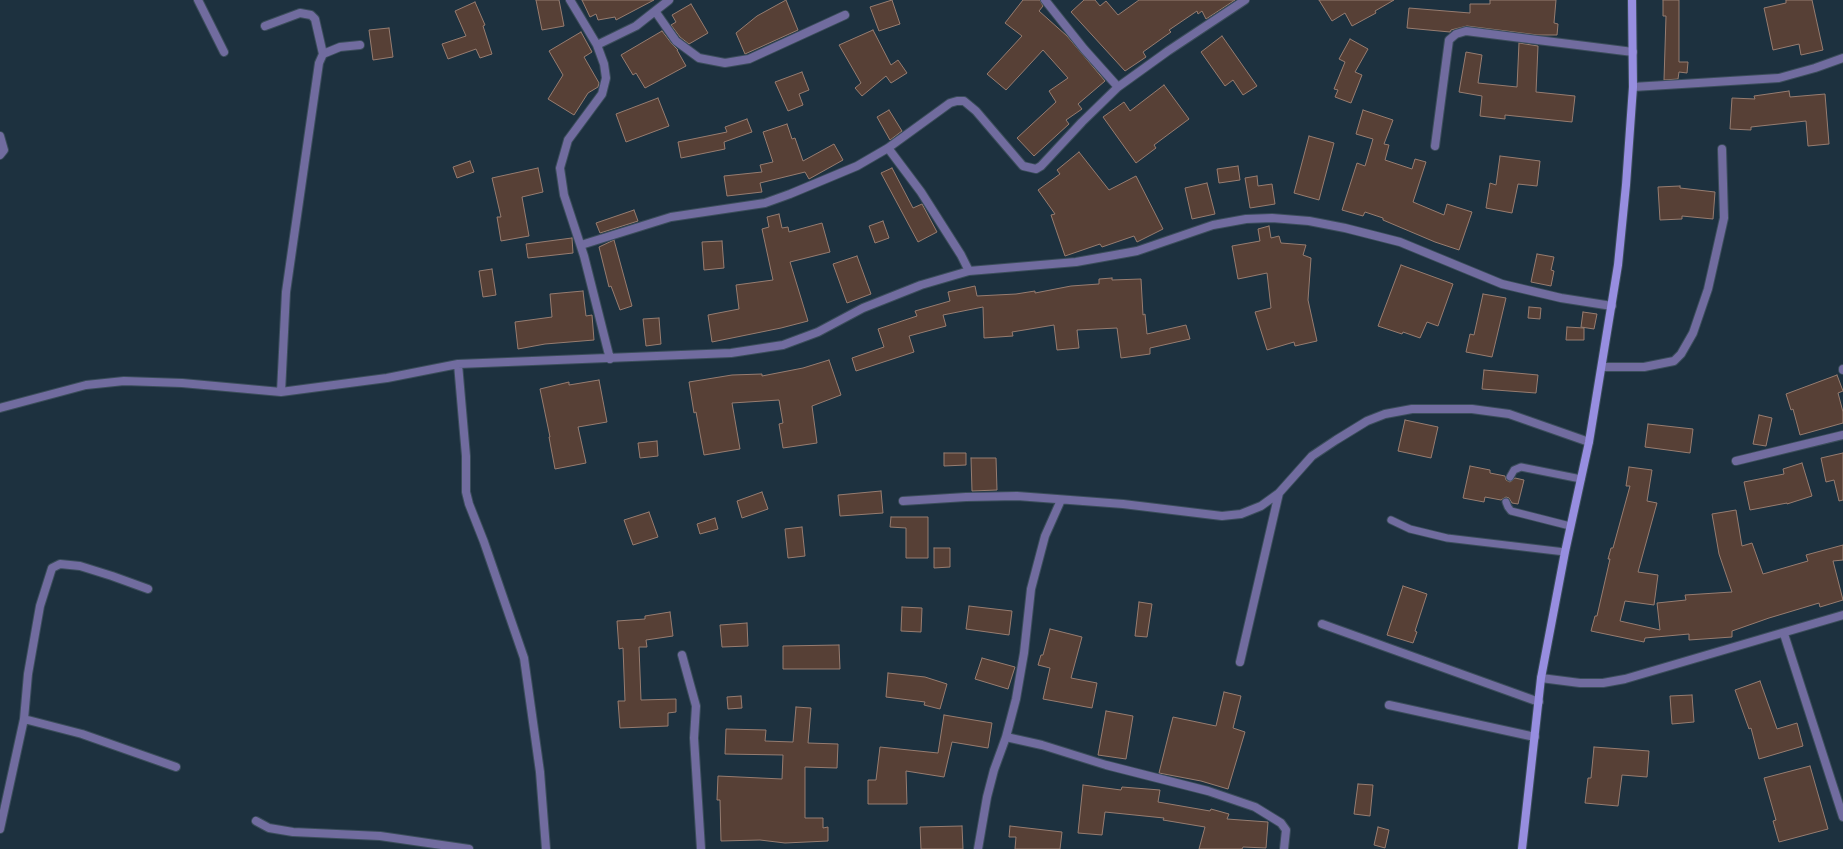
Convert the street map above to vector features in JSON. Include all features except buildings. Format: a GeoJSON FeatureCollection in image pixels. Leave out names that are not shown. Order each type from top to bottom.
{"type":"FeatureCollection","features":[{"type":"Feature","properties":{"kind":"main road"},"geometry":{"type":"LineString","coordinates":[[1522,849],[1541,678],[1570,526],[1589,442],[1612,306],[1626,185],[1633,88],[1632,0]]}},
{"type":"Feature","properties":{"kind":"street"},"geometry":{"type":"LineString","coordinates":[[198,0],[224,52]]}},
{"type":"Feature","properties":{"kind":"street"},"geometry":{"type":"LineString","coordinates":[[570,0],[597,45],[604,64],[606,78],[602,94],[568,140],[560,168],[564,195],[581,245],[610,359]]}},
{"type":"Feature","properties":{"kind":"street"},"geometry":{"type":"LineString","coordinates":[[597,45],[636,26],[669,0]]}},
{"type":"Feature","properties":{"kind":"street"},"geometry":{"type":"LineString","coordinates":[[1045,0],[1084,49],[1118,87]]}},
{"type":"Feature","properties":{"kind":"street"},"geometry":{"type":"LineString","coordinates":[[581,245],[671,217],[765,203],[842,174],[888,148],[950,103],[964,101],[976,111],[1023,166],[1036,169],[1041,166],[1082,122],[1118,87],[1168,51],[1244,0]]}},
{"type":"Feature","properties":{"kind":"street"},"geometry":{"type":"LineString","coordinates":[[655,11],[676,41],[699,58],[725,63],[750,59],[846,15]]}},
{"type":"Feature","properties":{"kind":"street"},"geometry":{"type":"LineString","coordinates":[[265,26],[300,13],[311,15],[315,19],[323,54],[319,63],[286,292],[281,392]]}},
{"type":"Feature","properties":{"kind":"street"},"geometry":{"type":"LineString","coordinates":[[1435,146],[1450,40],[1456,34],[1466,31],[1633,52]]}},
{"type":"Feature","properties":{"kind":"street"},"geometry":{"type":"LineString","coordinates":[[323,54],[340,47],[360,45]]}},
{"type":"Feature","properties":{"kind":"street"},"geometry":{"type":"LineString","coordinates":[[1633,88],[1778,78],[1815,68],[1843,58]]}},
{"type":"Feature","properties":{"kind":"street"},"geometry":{"type":"LineString","coordinates":[[0,136],[4,150],[0,155]]}},
{"type":"Feature","properties":{"kind":"street"},"geometry":{"type":"LineString","coordinates":[[888,148],[921,192],[961,255],[969,271]]}},
{"type":"Feature","properties":{"kind":"street"},"geometry":{"type":"LineString","coordinates":[[1602,366],[1644,367],[1674,360],[1681,354],[1693,333],[1708,289],[1724,218],[1722,148]]}},
{"type":"Feature","properties":{"kind":"street"},"geometry":{"type":"LineString","coordinates":[[0,408],[86,385],[124,381],[182,383],[281,392],[387,378],[458,364],[731,353],[783,345],[818,332],[870,305],[921,286],[969,271],[1084,261],[1137,251],[1213,225],[1246,219],[1272,218],[1308,221],[1380,237],[1400,242],[1502,284],[1561,298],[1612,306]]}},
{"type":"Feature","properties":{"kind":"street"},"geometry":{"type":"LineString","coordinates":[[458,364],[466,456],[466,492],[524,658],[540,772],[546,849]]}},
{"type":"Feature","properties":{"kind":"street"},"geometry":{"type":"LineString","coordinates":[[903,501],[966,497],[1017,496],[1123,504],[1222,516],[1241,514],[1261,506],[1279,494],[1312,456],[1336,440],[1367,421],[1385,414],[1405,410],[1472,409],[1509,414],[1589,442]]}},
{"type":"Feature","properties":{"kind":"street"},"geometry":{"type":"LineString","coordinates":[[1736,462],[1843,435]]}},
{"type":"Feature","properties":{"kind":"street"},"geometry":{"type":"LineString","coordinates":[[1240,662],[1279,494]]}},
{"type":"Feature","properties":{"kind":"street"},"geometry":{"type":"LineString","coordinates":[[978,849],[987,797],[1016,699],[1024,653],[1031,590],[1045,536],[1061,500]]}},
{"type":"Feature","properties":{"kind":"street"},"geometry":{"type":"LineString","coordinates":[[0,829],[24,719],[28,674],[40,606],[52,568],[60,564],[80,566],[112,576],[148,590]]}},
{"type":"Feature","properties":{"kind":"street"},"geometry":{"type":"LineString","coordinates":[[1541,678],[1580,683],[1603,683],[1625,679],[1784,634],[1843,615]]}},
{"type":"Feature","properties":{"kind":"street"},"geometry":{"type":"LineString","coordinates":[[1322,624],[1539,702]]}},
{"type":"Feature","properties":{"kind":"street"},"geometry":{"type":"LineString","coordinates":[[1784,634],[1840,797],[1843,817]]}},
{"type":"Feature","properties":{"kind":"street"},"geometry":{"type":"LineString","coordinates":[[682,656],[696,706],[694,738],[701,849]]}},
{"type":"Feature","properties":{"kind":"street"},"geometry":{"type":"LineString","coordinates":[[1389,705],[1535,737]]}},
{"type":"Feature","properties":{"kind":"street"},"geometry":{"type":"LineString","coordinates":[[24,719],[82,734],[176,767]]}},
{"type":"Feature","properties":{"kind":"street"},"geometry":{"type":"LineString","coordinates":[[1006,737],[1042,745],[1081,758],[1208,792],[1255,807],[1281,823],[1286,830],[1284,849]]}},
{"type":"Feature","properties":{"kind":"street"},"geometry":{"type":"LineString","coordinates":[[256,821],[269,828],[293,832],[380,836],[469,849]]}},
{"type":"Feature","properties":{"kind":"lane"},"geometry":{"type":"LineString","coordinates":[[1510,477],[1514,470],[1521,467],[1581,479]]}},
{"type":"Feature","properties":{"kind":"lane"},"geometry":{"type":"LineString","coordinates":[[1506,502],[1511,511],[1570,526]]}},
{"type":"Feature","properties":{"kind":"lane"},"geometry":{"type":"LineString","coordinates":[[1391,520],[1410,529],[1448,538],[1565,552]]}}]}
